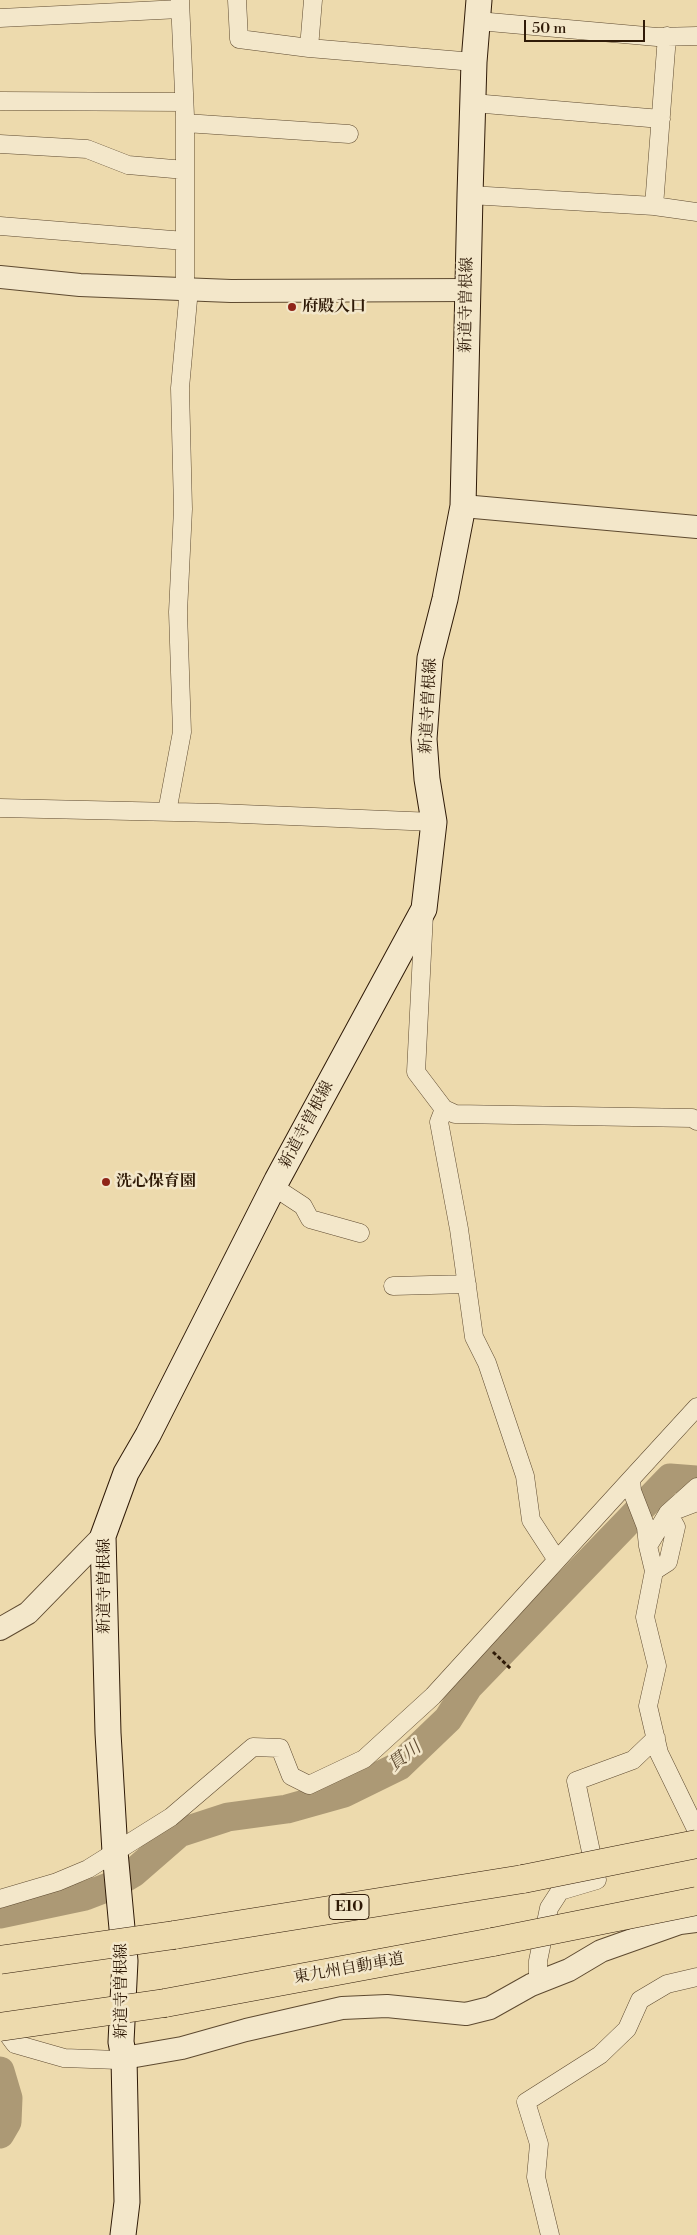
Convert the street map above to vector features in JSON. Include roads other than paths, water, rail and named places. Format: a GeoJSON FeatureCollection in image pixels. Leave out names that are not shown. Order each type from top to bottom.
{"type":"FeatureCollection","features":[{"type":"Feature","properties":{"kind":"highway","name":"E10"},"geometry":{"type":"LineString","coordinates":[[0,1960],[174,1935],[524,1879],[697,1844]]}},
{"type":"Feature","properties":{"kind":"highway","name":"東九州自動車道"},"geometry":{"type":"LineString","coordinates":[[0,2026],[165,2003],[493,1942],[697,1900]]}},
{"type":"Feature","properties":{"kind":"main road","name":"新道寺曽根線"},"geometry":{"type":"LineString","coordinates":[[123,2235],[127,2202],[124,2058],[121,2042],[125,1961],[115,1853],[108,1733],[103,1536],[126,1474],[148,1435],[274,1187],[424,909],[434,822],[424,739],[430,658],[445,598],[463,506],[467,290],[474,62],[478,11]]}},
{"type":"Feature","properties":{"kind":"street"},"geometry":{"type":"LineString","coordinates":[[237,0],[239,39],[309,48],[474,62]]}},
{"type":"Feature","properties":{"kind":"street"},"geometry":{"type":"LineString","coordinates":[[309,48],[313,0]]}},
{"type":"Feature","properties":{"kind":"street"},"geometry":{"type":"LineString","coordinates":[[0,18],[180,4],[185,123],[185,241],[188,300],[180,388],[183,509],[178,612],[182,732],[167,812]]}},
{"type":"Feature","properties":{"kind":"street"},"geometry":{"type":"LineString","coordinates":[[478,11],[667,36],[697,36]]}},
{"type":"Feature","properties":{"kind":"street"},"geometry":{"type":"LineString","coordinates":[[654,206],[667,36]]}},
{"type":"Feature","properties":{"kind":"street"},"geometry":{"type":"LineString","coordinates":[[0,101],[184,102]]}},
{"type":"Feature","properties":{"kind":"street"},"geometry":{"type":"LineString","coordinates":[[473,103],[661,119]]}},
{"type":"Feature","properties":{"kind":"street"},"geometry":{"type":"LineString","coordinates":[[185,123],[349,134]]}},
{"type":"Feature","properties":{"kind":"street"},"geometry":{"type":"LineString","coordinates":[[0,144],[87,149],[128,165],[185,170]]}},
{"type":"Feature","properties":{"kind":"street"},"geometry":{"type":"LineString","coordinates":[[470,195],[654,206],[697,212]]}},
{"type":"Feature","properties":{"kind":"street"},"geometry":{"type":"LineString","coordinates":[[0,226],[185,241]]}},
{"type":"Feature","properties":{"kind":"street"},"geometry":{"type":"LineString","coordinates":[[0,276],[80,285],[186,290],[353,292],[467,290]]}},
{"type":"Feature","properties":{"kind":"street"},"geometry":{"type":"LineString","coordinates":[[463,506],[697,527]]}},
{"type":"Feature","properties":{"kind":"street"},"geometry":{"type":"LineString","coordinates":[[0,808],[434,822]]}},
{"type":"Feature","properties":{"kind":"street"},"geometry":{"type":"LineString","coordinates":[[424,909],[416,1072],[444,1109],[455,1114],[692,1118],[697,1121]]}},
{"type":"Feature","properties":{"kind":"street"},"geometry":{"type":"LineString","coordinates":[[444,1109],[439,1122],[467,1284],[474,1337],[487,1363],[525,1476],[531,1520],[557,1560]]}},
{"type":"Feature","properties":{"kind":"street"},"geometry":{"type":"LineString","coordinates":[[274,1187],[303,1206],[310,1219],[360,1233]]}},
{"type":"Feature","properties":{"kind":"street"},"geometry":{"type":"LineString","coordinates":[[393,1286],[467,1284]]}},
{"type":"Feature","properties":{"kind":"street"},"geometry":{"type":"LineString","coordinates":[[0,1899],[57,1882],[88,1869],[115,1853],[171,1817],[252,1748],[280,1748],[291,1776],[309,1785],[364,1758],[433,1696],[557,1560],[631,1485],[697,1408]]}},
{"type":"Feature","properties":{"kind":"street"},"geometry":{"type":"LineString","coordinates":[[631,1485],[646,1527],[654,1571],[645,1617],[657,1666],[648,1706],[659,1752],[697,1831]]}},
{"type":"Feature","properties":{"kind":"street"},"geometry":{"type":"LineString","coordinates":[[648,1546],[668,1513],[697,1487]]}},
{"type":"Feature","properties":{"kind":"street"},"geometry":{"type":"LineString","coordinates":[[668,1513],[697,1502]]}},
{"type":"Feature","properties":{"kind":"street"},"geometry":{"type":"LineString","coordinates":[[654,1571],[668,1562],[676,1527],[668,1513]]}},
{"type":"Feature","properties":{"kind":"street"},"geometry":{"type":"LineString","coordinates":[[0,1629],[28,1613],[103,1536]]}},
{"type":"Feature","properties":{"kind":"street"},"geometry":{"type":"LineString","coordinates":[[538,1982],[538,1961],[549,1908],[560,1891],[597,1880],[576,1781],[633,1760],[656,1738]]}},
{"type":"Feature","properties":{"kind":"street"},"geometry":{"type":"LineString","coordinates":[[0,2026],[15,2044],[64,2058],[118,2060],[175,2050],[283,2020],[342,2008],[387,2006],[466,2014],[490,2008],[538,1982],[569,1970],[602,1951],[624,1942],[644,1937],[680,1923],[697,1921]]}},
{"type":"Feature","properties":{"kind":"street"},"geometry":{"type":"LineString","coordinates":[[550,2235],[536,2177],[539,2144],[526,2102],[600,2055],[627,2029],[640,2000],[666,1984],[697,1977]]}},
{"type":"Feature","properties":{"kind":"waterway","name":"貫川"},"geometry":{"type":"LineString","coordinates":[[0,1914],[85,1896],[111,1886],[133,1873],[179,1833],[228,1817],[287,1809],[344,1793],[399,1766],[448,1719],[468,1687],[670,1478],[697,1480]]}},
{"type":"Feature","properties":{"kind":"waterway","name":"貫川"},"geometry":{"type":"LineString","coordinates":[[0,2071],[8,2098],[7,2122],[0,2134]]}},
{"type":"Feature","properties":{"kind":"place","name":"府殿入口"},"geometry":{"type":"Point","coordinates":[292,307]}},
{"type":"Feature","properties":{"kind":"place","name":"洗心保育園"},"geometry":{"type":"Point","coordinates":[106,1182]}}]}
